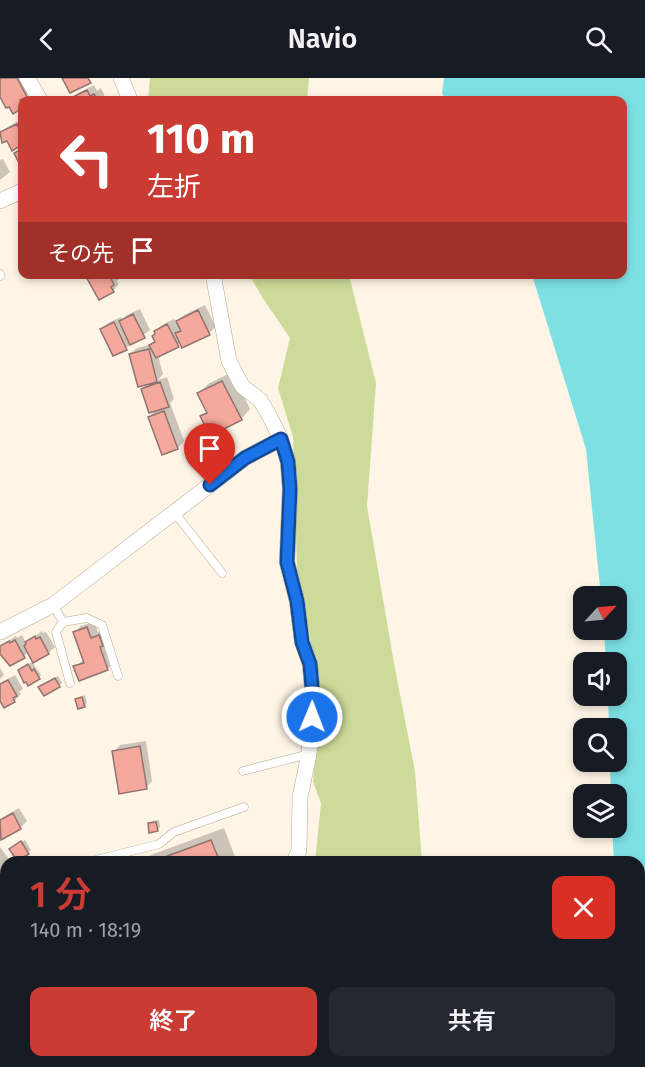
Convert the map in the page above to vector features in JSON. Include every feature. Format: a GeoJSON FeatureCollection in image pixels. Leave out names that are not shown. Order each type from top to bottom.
{"type":"FeatureCollection","features":[{"type":"Feature","properties":{"kind":"street"},"geometry":{"type":"LineString","coordinates":[[27,78],[38,96]]}},
{"type":"Feature","properties":{"kind":"street"},"geometry":{"type":"LineString","coordinates":[[121,78],[128,96]]}},
{"type":"Feature","properties":{"kind":"street"},"geometry":{"type":"LineString","coordinates":[[0,201],[18,192]]}},
{"type":"Feature","properties":{"kind":"street"},"geometry":{"type":"LineString","coordinates":[[214,279],[229,361],[242,386],[260,400],[265,408],[281,439],[288,462],[290,489],[287,562],[297,601],[302,642],[310,664],[313,698],[309,754],[300,796],[299,850],[296,856]]}},
{"type":"Feature","properties":{"kind":"street"},"geometry":{"type":"LineString","coordinates":[[0,632],[53,605],[245,458],[281,439]]}},
{"type":"Feature","properties":{"kind":"lane"},"geometry":{"type":"LineString","coordinates":[[174,512],[222,573]]}},
{"type":"Feature","properties":{"kind":"lane"},"geometry":{"type":"LineString","coordinates":[[53,605],[63,622]]}},
{"type":"Feature","properties":{"kind":"lane"},"geometry":{"type":"LineString","coordinates":[[70,683],[56,632],[63,622],[87,618],[102,625],[118,676]]}},
{"type":"Feature","properties":{"kind":"lane"},"geometry":{"type":"LineString","coordinates":[[243,771],[309,754]]}},
{"type":"Feature","properties":{"kind":"lane"},"geometry":{"type":"LineString","coordinates":[[112,856],[159,844],[174,831],[244,807]]}},
{"type":"Feature","properties":{"kind":"green space"},"geometry":{"type":"Polygon","coordinates":[[[150,78],[309,78],[307,96],[148,96],[150,78]]]}},
{"type":"Feature","properties":{"kind":"green space"},"geometry":{"type":"Polygon","coordinates":[[[251,279],[350,279],[376,383],[367,506],[415,771],[422,856],[316,856],[321,803],[313,782],[319,684],[297,569],[293,437],[278,388],[290,338],[251,279]]]}},
{"type":"Feature","properties":{"kind":"water"},"geometry":{"type":"Polygon","coordinates":[[[444,78],[645,78],[645,856],[614,856],[613,838],[627,838],[627,784],[611,784],[610,772],[627,772],[627,718],[609,718],[608,706],[627,706],[627,652],[605,652],[605,640],[627,640],[627,586],[600,586],[586,449],[533,279],[627,279],[627,96],[444,96],[444,78]]]}},
{"type":"Feature","properties":{"kind":"building"},"geometry":{"type":"Polygon","coordinates":[[[17,78],[26,96],[18,96],[18,111],[13,114],[9,107],[6,108],[0,97],[0,79],[17,78]]]}},
{"type":"Feature","properties":{"kind":"building"},"geometry":{"type":"Polygon","coordinates":[[[62,78],[88,78],[91,83],[70,93],[62,78]]]}},
{"type":"Feature","properties":{"kind":"building"},"geometry":{"type":"Polygon","coordinates":[[[87,90],[90,96],[75,96],[87,90]]]}},
{"type":"Feature","properties":{"kind":"building"},"geometry":{"type":"Polygon","coordinates":[[[17,124],[18,147],[12,151],[7,141],[2,143],[0,132],[17,124]]]}},
{"type":"Feature","properties":{"kind":"building"},"geometry":{"type":"Polygon","coordinates":[[[87,279],[111,279],[114,285],[111,287],[114,292],[99,300],[87,279]]]}},
{"type":"Feature","properties":{"kind":"building"},"geometry":{"type":"Polygon","coordinates":[[[198,310],[210,335],[182,348],[175,333],[181,331],[176,321],[198,310]]]}},
{"type":"Feature","properties":{"kind":"building"},"geometry":{"type":"Polygon","coordinates":[[[133,314],[145,338],[130,345],[119,321],[133,314]]]}},
{"type":"Feature","properties":{"kind":"building"},"geometry":{"type":"Polygon","coordinates":[[[114,322],[127,350],[113,356],[100,329],[114,322]]]}},
{"type":"Feature","properties":{"kind":"building"},"geometry":{"type":"Polygon","coordinates":[[[167,324],[179,347],[156,358],[149,345],[155,342],[152,336],[155,334],[154,331],[167,324]]]}},
{"type":"Feature","properties":{"kind":"building"},"geometry":{"type":"Polygon","coordinates":[[[149,349],[157,382],[138,387],[129,354],[149,349]]]}},
{"type":"Feature","properties":{"kind":"building"},"geometry":{"type":"Polygon","coordinates":[[[222,381],[242,420],[210,436],[200,416],[207,413],[197,393],[222,381]]]}},
{"type":"Feature","properties":{"kind":"building"},"geometry":{"type":"Polygon","coordinates":[[[160,382],[169,407],[149,413],[141,389],[160,382]]]}},
{"type":"Feature","properties":{"kind":"building"},"geometry":{"type":"Polygon","coordinates":[[[164,411],[178,449],[162,455],[148,417],[164,411]]]}},
{"type":"Feature","properties":{"kind":"building"},"geometry":{"type":"Polygon","coordinates":[[[87,627],[91,638],[99,635],[103,646],[100,647],[108,670],[79,681],[73,666],[84,663],[73,632],[87,627]]]}},
{"type":"Feature","properties":{"kind":"building"},"geometry":{"type":"Polygon","coordinates":[[[35,636],[36,639],[40,637],[49,654],[33,663],[24,646],[25,642],[35,636]]]}},
{"type":"Feature","properties":{"kind":"building"},"geometry":{"type":"Polygon","coordinates":[[[15,640],[25,658],[10,666],[0,654],[0,646],[15,640]]]}},
{"type":"Feature","properties":{"kind":"building"},"geometry":{"type":"Polygon","coordinates":[[[28,664],[40,679],[28,686],[26,682],[24,683],[18,670],[28,664]]]}},
{"type":"Feature","properties":{"kind":"building"},"geometry":{"type":"Polygon","coordinates":[[[55,678],[60,687],[44,696],[38,687],[55,678]]]}},
{"type":"Feature","properties":{"kind":"building"},"geometry":{"type":"Polygon","coordinates":[[[8,680],[17,696],[13,698],[15,702],[4,708],[0,701],[0,684],[8,680]]]}},
{"type":"Feature","properties":{"kind":"building"},"geometry":{"type":"Polygon","coordinates":[[[82,697],[85,707],[78,709],[75,699],[82,697]]]}},
{"type":"Feature","properties":{"kind":"building"},"geometry":{"type":"Polygon","coordinates":[[[140,746],[147,789],[119,794],[112,751],[140,746]]]}},
{"type":"Feature","properties":{"kind":"building"},"geometry":{"type":"Polygon","coordinates":[[[13,813],[21,829],[1,840],[0,820],[13,813]]]}},
{"type":"Feature","properties":{"kind":"building"},"geometry":{"type":"Polygon","coordinates":[[[156,822],[158,831],[149,833],[148,823],[156,822]]]}},
{"type":"Feature","properties":{"kind":"building"},"geometry":{"type":"Polygon","coordinates":[[[211,840],[218,856],[167,856],[211,840]]]}},
{"type":"Feature","properties":{"kind":"building"},"geometry":{"type":"Polygon","coordinates":[[[21,841],[29,854],[14,856],[9,849],[21,841]]]}},
{"type":"Feature","properties":{"kind":"route"},"geometry":{"type":"LineString","coordinates":[[210,485],[245,458],[281,439],[288,462],[290,489],[287,562],[297,601],[302,642],[310,664],[312,717]]}}]}
